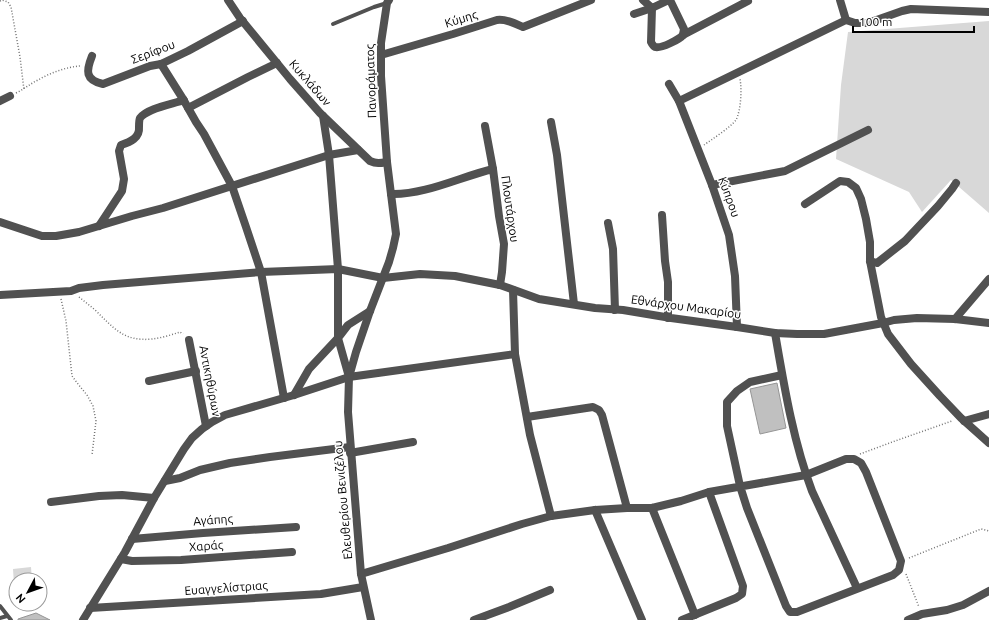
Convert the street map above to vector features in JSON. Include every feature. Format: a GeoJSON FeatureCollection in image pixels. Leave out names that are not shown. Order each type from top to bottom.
{"type":"FeatureCollection","features":[{"type":"Feature","properties":{"kind":"street","name":"Κυκλάδων"},"geometry":{"type":"LineString","coordinates":[[228,0],[243,21],[323,116],[366,158],[375,163],[387,162]]}},
{"type":"Feature","properties":{"kind":"street","name":"Κύμης"},"geometry":{"type":"LineString","coordinates":[[381,54],[453,34],[496,20],[503,20],[523,26],[591,0]]}},
{"type":"Feature","properties":{"kind":"street"},"geometry":{"type":"LineString","coordinates":[[644,0],[652,8],[651,42],[656,48],[680,38],[683,35],[748,1]]}},
{"type":"Feature","properties":{"kind":"street"},"geometry":{"type":"LineString","coordinates":[[634,14],[670,0],[684,29],[683,35]]}},
{"type":"Feature","properties":{"kind":"street"},"geometry":{"type":"LineString","coordinates":[[840,0],[846,20],[855,24],[868,23],[911,9],[989,12]]}},
{"type":"Feature","properties":{"kind":"street","name":"Πανοράματος"},"geometry":{"type":"LineString","coordinates":[[349,377],[370,311],[394,248],[396,234],[387,162],[381,76],[381,43],[388,2]]}},
{"type":"Feature","properties":{"kind":"street"},"geometry":{"type":"LineString","coordinates":[[679,101],[846,20]]}},
{"type":"Feature","properties":{"kind":"street","name":"Σερίφου"},"geometry":{"type":"LineString","coordinates":[[88,66],[88,72],[91,78],[96,83],[103,84],[150,66],[162,64],[243,21]]}},
{"type":"Feature","properties":{"kind":"street"},"geometry":{"type":"LineString","coordinates":[[88,66],[92,56]]}},
{"type":"Feature","properties":{"kind":"street"},"geometry":{"type":"LineString","coordinates":[[188,108],[278,63]]}},
{"type":"Feature","properties":{"kind":"street"},"geometry":{"type":"LineString","coordinates":[[162,64],[204,134],[232,186],[261,272],[284,398]]}},
{"type":"Feature","properties":{"kind":"street","name":"Κύπρου"},"geometry":{"type":"LineString","coordinates":[[669,84],[679,101],[712,185],[729,235],[735,276],[737,327]]}},
{"type":"Feature","properties":{"kind":"street"},"geometry":{"type":"LineString","coordinates":[[0,101],[10,96]]}},
{"type":"Feature","properties":{"kind":"street"},"geometry":{"type":"LineString","coordinates":[[99,226],[122,191],[124,179],[118,151],[121,145],[131,142],[136,137],[140,131],[140,117],[150,110],[184,100]]}},
{"type":"Feature","properties":{"kind":"street"},"geometry":{"type":"LineString","coordinates":[[323,116],[329,156],[338,269],[338,338],[349,377]]}},
{"type":"Feature","properties":{"kind":"street"},"geometry":{"type":"LineString","coordinates":[[551,122],[557,155],[574,304]]}},
{"type":"Feature","properties":{"kind":"street"},"geometry":{"type":"LineString","coordinates":[[485,126],[493,169]]}},
{"type":"Feature","properties":{"kind":"street"},"geometry":{"type":"LineString","coordinates":[[712,185],[784,171],[868,130]]}},
{"type":"Feature","properties":{"kind":"street"},"geometry":{"type":"LineString","coordinates":[[0,222],[42,236],[56,236],[79,232],[163,208],[329,156],[358,150]]}},
{"type":"Feature","properties":{"kind":"street","name":"Πλουτάρχου"},"geometry":{"type":"LineString","coordinates":[[391,194],[415,192],[493,169],[504,244],[500,285]]}},
{"type":"Feature","properties":{"kind":"street"},"geometry":{"type":"LineString","coordinates":[[805,204],[840,181],[848,182],[856,188],[861,199],[866,219],[870,242],[870,261],[881,317],[888,334],[911,364],[940,396],[989,443]]}},
{"type":"Feature","properties":{"kind":"street"},"geometry":{"type":"LineString","coordinates":[[870,261],[877,263],[905,241],[938,206],[956,184]]}},
{"type":"Feature","properties":{"kind":"street"},"geometry":{"type":"LineString","coordinates":[[662,214],[668,282],[668,318]]}},
{"type":"Feature","properties":{"kind":"street"},"geometry":{"type":"LineString","coordinates":[[608,223],[613,249],[615,310]]}},
{"type":"Feature","properties":{"kind":"street","name":"Εθνάρχου Μακαρίου"},"geometry":{"type":"LineString","coordinates":[[0,295],[72,291],[79,288],[103,285],[261,272],[338,269],[383,278],[420,274],[455,276],[500,285],[539,299],[775,333],[824,334],[883,324],[894,320],[917,318],[955,319],[989,323]]}},
{"type":"Feature","properties":{"kind":"street"},"geometry":{"type":"LineString","coordinates":[[955,319],[989,279]]}},
{"type":"Feature","properties":{"kind":"street"},"geometry":{"type":"LineString","coordinates":[[513,290],[515,354],[530,435],[551,516]]}},
{"type":"Feature","properties":{"kind":"street"},"geometry":{"type":"LineString","coordinates":[[294,395],[309,369],[348,325],[370,311]]}},
{"type":"Feature","properties":{"kind":"street"},"geometry":{"type":"LineString","coordinates":[[775,333],[782,375],[796,439],[806,475],[857,588]]}},
{"type":"Feature","properties":{"kind":"street","name":"Αντικηθύρων"},"geometry":{"type":"LineString","coordinates":[[189,340],[206,426]]}},
{"type":"Feature","properties":{"kind":"street"},"geometry":{"type":"LineString","coordinates":[[82,620],[121,559],[154,498],[192,438],[212,422],[225,415],[349,377],[515,354]]}},
{"type":"Feature","properties":{"kind":"street"},"geometry":{"type":"LineString","coordinates":[[149,381],[196,371]]}},
{"type":"Feature","properties":{"kind":"street"},"geometry":{"type":"LineString","coordinates":[[361,574],[551,516],[595,510],[652,508],[709,492],[740,486],[806,475],[846,459],[854,459],[861,463],[866,472],[901,561],[899,570],[893,575],[797,612],[790,612],[786,606],[747,508],[740,486],[727,426],[727,402],[737,391],[750,382],[782,375]]}},
{"type":"Feature","properties":{"kind":"street","name":"Ελευθερίου Βενιζέλου"},"geometry":{"type":"LineString","coordinates":[[349,377],[348,412],[350,450],[361,574],[371,620]]}},
{"type":"Feature","properties":{"kind":"street"},"geometry":{"type":"LineString","coordinates":[[527,417],[593,407],[599,410],[602,415],[627,508]]}},
{"type":"Feature","properties":{"kind":"street"},"geometry":{"type":"LineString","coordinates":[[963,419],[989,414]]}},
{"type":"Feature","properties":{"kind":"street"},"geometry":{"type":"LineString","coordinates":[[165,480],[180,478],[200,470],[230,463],[277,456],[350,450],[413,442]]}},
{"type":"Feature","properties":{"kind":"street"},"geometry":{"type":"LineString","coordinates":[[682,620],[736,598],[742,594],[743,586],[709,492]]}},
{"type":"Feature","properties":{"kind":"street"},"geometry":{"type":"LineString","coordinates":[[51,502],[99,496],[122,495],[154,498]]}},
{"type":"Feature","properties":{"kind":"street"},"geometry":{"type":"LineString","coordinates":[[652,508],[695,615]]}},
{"type":"Feature","properties":{"kind":"street"},"geometry":{"type":"LineString","coordinates":[[595,510],[642,620]]}},
{"type":"Feature","properties":{"kind":"street","name":"Αγάπης"},"geometry":{"type":"LineString","coordinates":[[132,539],[296,527]]}},
{"type":"Feature","properties":{"kind":"street","name":"Χαράς"},"geometry":{"type":"LineString","coordinates":[[121,559],[132,561],[182,560],[292,552]]}},
{"type":"Feature","properties":{"kind":"street","name":"Ευαγγελίστριας"},"geometry":{"type":"LineString","coordinates":[[90,608],[321,594],[363,587]]}},
{"type":"Feature","properties":{"kind":"street"},"geometry":{"type":"LineString","coordinates":[[474,620],[550,590]]}},
{"type":"Feature","properties":{"kind":"street"},"geometry":{"type":"LineString","coordinates":[[908,620],[922,614],[947,610],[963,605],[989,592]]}},
{"type":"Feature","properties":{"kind":"lane"},"geometry":{"type":"LineString","coordinates":[[333,24],[374,6],[388,2]]}},
{"type":"Feature","properties":{"kind":"lane"},"geometry":{"type":"LineString","coordinates":[[0,606],[11,620]]}},
{"type":"Feature","properties":{"kind":"lane"},"geometry":{"type":"LineString","coordinates":[[0,618],[7,616]]}},
{"type":"Feature","properties":{"kind":"path"},"geometry":{"type":"LineString","coordinates":[[0,1],[2,0],[8,2],[11,7],[24,90]]}},
{"type":"Feature","properties":{"kind":"path"},"geometry":{"type":"LineString","coordinates":[[10,96],[24,90],[38,80],[57,72],[75,67],[88,66]]}},
{"type":"Feature","properties":{"kind":"path"},"geometry":{"type":"LineString","coordinates":[[698,152],[702,147],[736,120],[740,100],[740,81],[738,72]]}},
{"type":"Feature","properties":{"kind":"path"},"geometry":{"type":"LineString","coordinates":[[72,291],[121,334],[135,339],[153,339],[180,332],[186,335],[189,340]]}},
{"type":"Feature","properties":{"kind":"path"},"geometry":{"type":"LineString","coordinates":[[60,292],[66,321],[72,376],[87,395],[93,406],[96,421],[92,455]]}},
{"type":"Feature","properties":{"kind":"path"},"geometry":{"type":"LineString","coordinates":[[854,459],[868,451],[963,419]]}},
{"type":"Feature","properties":{"kind":"path"},"geometry":{"type":"LineString","coordinates":[[901,561],[981,529],[989,531]]}},
{"type":"Feature","properties":{"kind":"path"},"geometry":{"type":"LineString","coordinates":[[906,574],[922,614]]}},
{"type":"Feature","properties":{"kind":"shaded area"},"geometry":{"type":"Polygon","coordinates":[[[989,21],[989,213],[951,180],[922,212],[909,192],[836,159],[841,85],[848,32],[989,21]]]}},
{"type":"Feature","properties":{"kind":"shaded area"},"geometry":{"type":"Polygon","coordinates":[[[31,567],[31,572],[13,572],[13,569],[31,567]]]}},
{"type":"Feature","properties":{"kind":"building"},"geometry":{"type":"Polygon","coordinates":[[[777,383],[786,428],[760,434],[750,389],[777,383]]]}},
{"type":"Feature","properties":{"kind":"building"},"geometry":{"type":"Polygon","coordinates":[[[36,613],[50,620],[18,620],[18,619],[36,613]]]}}]}
